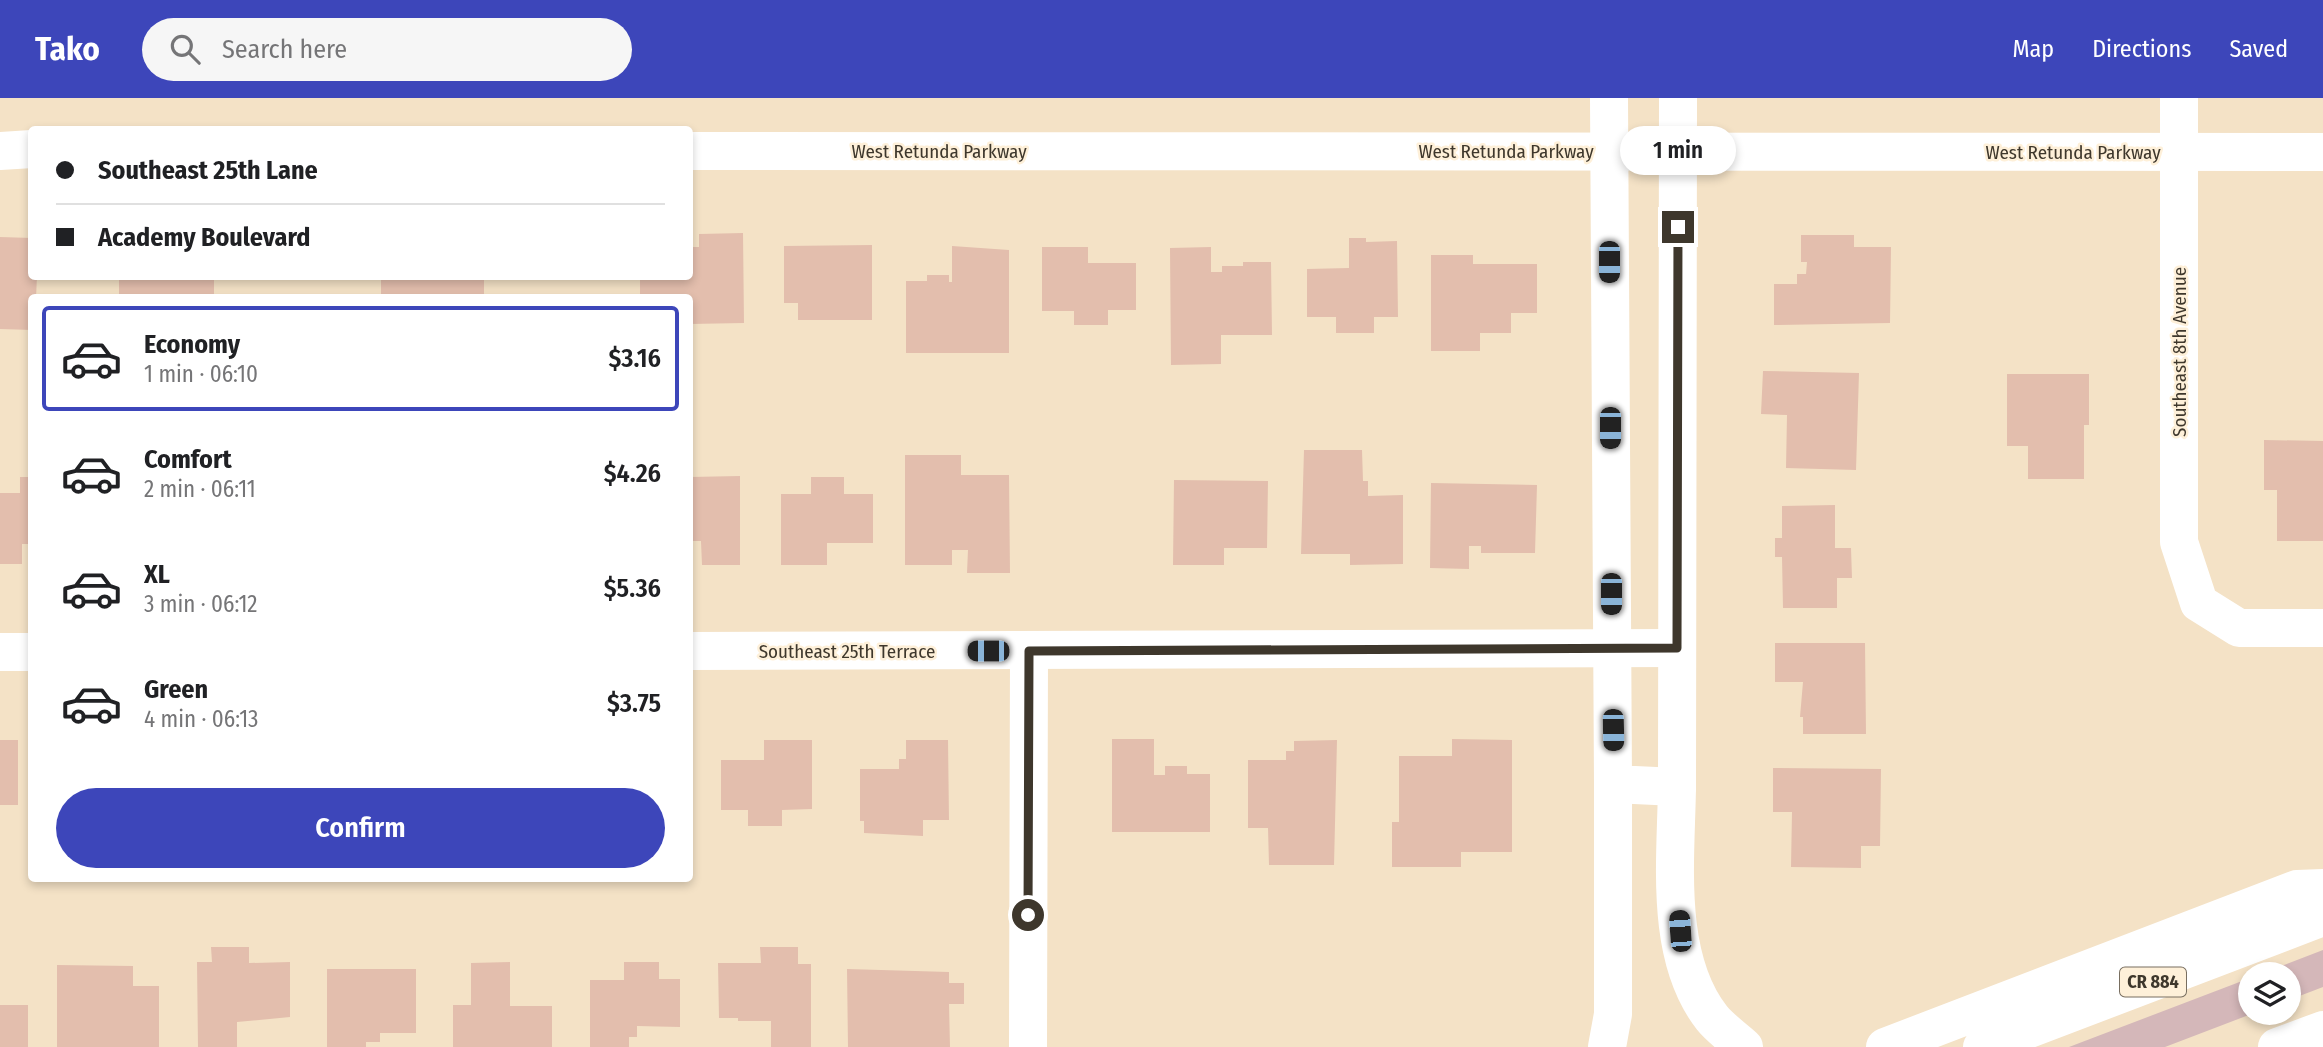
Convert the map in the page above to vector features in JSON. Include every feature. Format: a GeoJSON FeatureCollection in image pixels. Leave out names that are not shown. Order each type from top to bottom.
{"type":"FeatureCollection","features":[{"type":"Feature","properties":{"kind":"main road"},"geometry":{"type":"LineString","coordinates":[[1607,1047],[1613,1014],[1609,98]]}},
{"type":"Feature","properties":{"kind":"main road"},"geometry":{"type":"LineString","coordinates":[[1678,98],[1678,903],[1689,977],[1712,1018],[1744,1047]]}},
{"type":"Feature","properties":{"kind":"main road","name":"Southeast 8th Avenue"},"geometry":{"type":"LineString","coordinates":[[2179,98],[2179,542],[2199,603],[2239,628],[2323,628]]}},
{"type":"Feature","properties":{"kind":"main road"},"geometry":{"type":"LineString","coordinates":[[0,151],[28,149]]}},
{"type":"Feature","properties":{"kind":"main road","name":"West Retunda Parkway"},"geometry":{"type":"LineString","coordinates":[[693,151],[2323,152]]}},
{"type":"Feature","properties":{"kind":"main road","name":"Southeast 25th Terrace"},"geometry":{"type":"LineString","coordinates":[[693,651],[1677,648]]}},
{"type":"Feature","properties":{"kind":"main road"},"geometry":{"type":"LineString","coordinates":[[1028,1047],[1029,651]]}},
{"type":"Feature","properties":{"kind":"main road"},"geometry":{"type":"LineString","coordinates":[[0,652],[28,652]]}},
{"type":"Feature","properties":{"kind":"main road"},"geometry":{"type":"LineString","coordinates":[[1613,784],[1677,787]]}},
{"type":"Feature","properties":{"kind":"main road"},"geometry":{"type":"LineString","coordinates":[[1885,1047],[2297,889],[2323,888]]}},
{"type":"Feature","properties":{"kind":"main road","name":"CR 884"},"geometry":{"type":"LineString","coordinates":[[1982,1047],[2323,917]]}},
{"type":"Feature","properties":{"kind":"main road"},"geometry":{"type":"LineString","coordinates":[[2277,1047],[2323,1030]]}},
{"type":"Feature","properties":{"kind":"shaded area"},"geometry":{"type":"Polygon","coordinates":[[[2323,950],[2323,987],[2301,995],[2301,962],[2292,962],[2323,950]]]}},
{"type":"Feature","properties":{"kind":"shaded area"},"geometry":{"type":"Polygon","coordinates":[[[2238,983],[2238,1019],[2165,1047],[2069,1047],[2238,983]]]}},
{"type":"Feature","properties":{"kind":"building"},"geometry":{"type":"Polygon","coordinates":[[[743,233],[744,323],[693,324],[693,294],[640,294],[640,280],[693,280],[693,247],[699,247],[699,234],[743,233]]]}},
{"type":"Feature","properties":{"kind":"building"},"geometry":{"type":"Polygon","coordinates":[[[1801,235],[1854,235],[1854,247],[1891,247],[1890,323],[1774,325],[1774,284],[1797,284],[1797,274],[1806,274],[1807,262],[1801,262],[1801,235]]]}},
{"type":"Feature","properties":{"kind":"building"},"geometry":{"type":"Polygon","coordinates":[[[0,237],[28,238],[28,280],[37,280],[36,294],[28,294],[28,330],[0,329],[0,237]]]}},
{"type":"Feature","properties":{"kind":"building"},"geometry":{"type":"Polygon","coordinates":[[[1349,238],[1366,238],[1366,242],[1397,241],[1398,317],[1374,317],[1374,333],[1336,333],[1336,317],[1307,317],[1307,269],[1349,268],[1349,238]]]}},
{"type":"Feature","properties":{"kind":"building"},"geometry":{"type":"Polygon","coordinates":[[[872,245],[872,320],[798,320],[798,303],[784,303],[784,246],[872,245]]]}},
{"type":"Feature","properties":{"kind":"building"},"geometry":{"type":"Polygon","coordinates":[[[952,246],[1009,250],[1009,353],[906,353],[906,281],[927,281],[927,275],[949,275],[949,282],[952,282],[952,246]]]}},
{"type":"Feature","properties":{"kind":"building"},"geometry":{"type":"Polygon","coordinates":[[[1042,247],[1088,247],[1088,263],[1136,263],[1136,310],[1108,310],[1108,325],[1074,325],[1074,311],[1042,311],[1042,247]]]}},
{"type":"Feature","properties":{"kind":"building"},"geometry":{"type":"Polygon","coordinates":[[[1211,247],[1211,272],[1222,272],[1222,266],[1243,266],[1243,262],[1271,262],[1272,335],[1221,335],[1221,364],[1171,365],[1170,248],[1211,247]]]}},
{"type":"Feature","properties":{"kind":"building"},"geometry":{"type":"Polygon","coordinates":[[[1431,255],[1473,255],[1473,264],[1537,264],[1537,313],[1511,313],[1511,333],[1480,333],[1480,351],[1431,351],[1431,255]]]}},
{"type":"Feature","properties":{"kind":"building"},"geometry":{"type":"Polygon","coordinates":[[[119,280],[214,280],[214,294],[119,294],[119,280]]]}},
{"type":"Feature","properties":{"kind":"building"},"geometry":{"type":"Polygon","coordinates":[[[381,280],[484,280],[484,294],[381,294],[381,280]]]}},
{"type":"Feature","properties":{"kind":"building"},"geometry":{"type":"Polygon","coordinates":[[[1763,371],[1859,373],[1856,470],[1786,468],[1787,415],[1761,414],[1763,371]]]}},
{"type":"Feature","properties":{"kind":"building"},"geometry":{"type":"Polygon","coordinates":[[[2007,374],[2089,374],[2089,425],[2084,425],[2084,479],[2028,479],[2028,446],[2007,446],[2007,374]]]}},
{"type":"Feature","properties":{"kind":"building"},"geometry":{"type":"Polygon","coordinates":[[[2264,440],[2323,441],[2323,541],[2277,541],[2277,490],[2264,490],[2264,440]]]}},
{"type":"Feature","properties":{"kind":"building"},"geometry":{"type":"Polygon","coordinates":[[[1304,450],[1362,450],[1363,481],[1368,481],[1368,496],[1403,495],[1403,564],[1350,565],[1350,554],[1301,554],[1304,450]]]}},
{"type":"Feature","properties":{"kind":"building"},"geometry":{"type":"Polygon","coordinates":[[[905,455],[961,455],[961,475],[1009,475],[1010,573],[967,573],[968,550],[952,550],[952,565],[905,565],[905,455]]]}},
{"type":"Feature","properties":{"kind":"building"},"geometry":{"type":"Polygon","coordinates":[[[740,476],[740,565],[702,565],[701,541],[693,541],[693,477],[740,476]]]}},
{"type":"Feature","properties":{"kind":"building"},"geometry":{"type":"Polygon","coordinates":[[[20,477],[28,477],[28,544],[22,544],[22,564],[0,564],[0,493],[20,493],[20,477]]]}},
{"type":"Feature","properties":{"kind":"building"},"geometry":{"type":"Polygon","coordinates":[[[811,477],[844,477],[844,494],[873,494],[873,543],[827,543],[827,565],[781,565],[781,494],[811,494],[811,477]]]}},
{"type":"Feature","properties":{"kind":"building"},"geometry":{"type":"Polygon","coordinates":[[[1174,480],[1268,481],[1267,548],[1224,548],[1224,565],[1173,565],[1174,480]]]}},
{"type":"Feature","properties":{"kind":"building"},"geometry":{"type":"Polygon","coordinates":[[[1431,483],[1537,485],[1535,553],[1481,553],[1481,546],[1469,546],[1469,569],[1430,568],[1431,483]]]}},
{"type":"Feature","properties":{"kind":"building"},"geometry":{"type":"Polygon","coordinates":[[[1835,505],[1835,548],[1851,548],[1852,578],[1837,578],[1837,608],[1783,608],[1782,557],[1775,557],[1775,538],[1782,538],[1782,506],[1835,505]]]}},
{"type":"Feature","properties":{"kind":"building"},"geometry":{"type":"Polygon","coordinates":[[[1775,643],[1865,643],[1866,734],[1803,734],[1803,717],[1800,717],[1803,682],[1775,682],[1775,643]]]}},
{"type":"Feature","properties":{"kind":"building"},"geometry":{"type":"Polygon","coordinates":[[[1112,739],[1154,739],[1154,775],[1165,775],[1165,766],[1187,766],[1187,774],[1210,774],[1210,832],[1112,832],[1112,739]]]}},
{"type":"Feature","properties":{"kind":"building"},"geometry":{"type":"Polygon","coordinates":[[[1452,739],[1512,740],[1512,852],[1461,852],[1461,867],[1392,867],[1392,822],[1399,822],[1399,756],[1452,756],[1452,739]]]}},
{"type":"Feature","properties":{"kind":"building"},"geometry":{"type":"Polygon","coordinates":[[[0,740],[18,740],[18,805],[0,805],[0,740]]]}},
{"type":"Feature","properties":{"kind":"building"},"geometry":{"type":"Polygon","coordinates":[[[764,740],[812,740],[812,809],[782,810],[782,826],[748,826],[748,810],[721,810],[721,760],[764,760],[764,740]]]}},
{"type":"Feature","properties":{"kind":"building"},"geometry":{"type":"Polygon","coordinates":[[[906,740],[948,740],[949,820],[923,820],[923,836],[864,833],[864,821],[860,821],[860,769],[899,769],[899,759],[906,759],[906,740]]]}},
{"type":"Feature","properties":{"kind":"building"},"geometry":{"type":"Polygon","coordinates":[[[1337,740],[1334,865],[1269,865],[1268,828],[1248,828],[1248,760],[1286,760],[1286,751],[1294,751],[1294,741],[1337,740]]]}},
{"type":"Feature","properties":{"kind":"building"},"geometry":{"type":"Polygon","coordinates":[[[1773,768],[1881,769],[1880,846],[1861,846],[1861,868],[1791,867],[1792,812],[1773,812],[1773,768]]]}},
{"type":"Feature","properties":{"kind":"building"},"geometry":{"type":"Polygon","coordinates":[[[211,947],[249,947],[249,963],[290,962],[290,1017],[237,1022],[237,1047],[198,1047],[197,962],[212,962],[211,947]]]}},
{"type":"Feature","properties":{"kind":"building"},"geometry":{"type":"Polygon","coordinates":[[[760,947],[798,947],[798,964],[811,964],[811,1047],[771,1047],[771,1021],[719,1018],[718,963],[761,963],[760,947]]]}},
{"type":"Feature","properties":{"kind":"building"},"geometry":{"type":"Polygon","coordinates":[[[510,962],[510,1006],[552,1006],[552,1047],[453,1047],[453,1005],[471,1005],[471,963],[510,962]]]}},
{"type":"Feature","properties":{"kind":"building"},"geometry":{"type":"Polygon","coordinates":[[[624,962],[659,962],[659,979],[680,979],[680,1027],[637,1026],[637,1037],[629,1037],[629,1047],[590,1047],[590,980],[624,980],[624,962]]]}},
{"type":"Feature","properties":{"kind":"building"},"geometry":{"type":"Polygon","coordinates":[[[57,965],[133,966],[133,986],[159,986],[159,1047],[57,1047],[57,965]]]}},
{"type":"Feature","properties":{"kind":"building"},"geometry":{"type":"Polygon","coordinates":[[[327,969],[416,969],[416,1033],[380,1033],[380,1042],[366,1042],[366,1047],[327,1047],[327,969]]]}},
{"type":"Feature","properties":{"kind":"building"},"geometry":{"type":"Polygon","coordinates":[[[847,969],[949,972],[949,983],[964,983],[964,1004],[949,1004],[950,1047],[848,1047],[847,969]]]}},
{"type":"Feature","properties":{"kind":"building"},"geometry":{"type":"Polygon","coordinates":[[[0,1005],[28,1005],[28,1047],[0,1047],[0,1005]]]}},
{"type":"Feature","properties":{"kind":"route"},"geometry":{"type":"LineString","coordinates":[[1028,915],[1029,651],[1677,648],[1678,227]]}}]}
